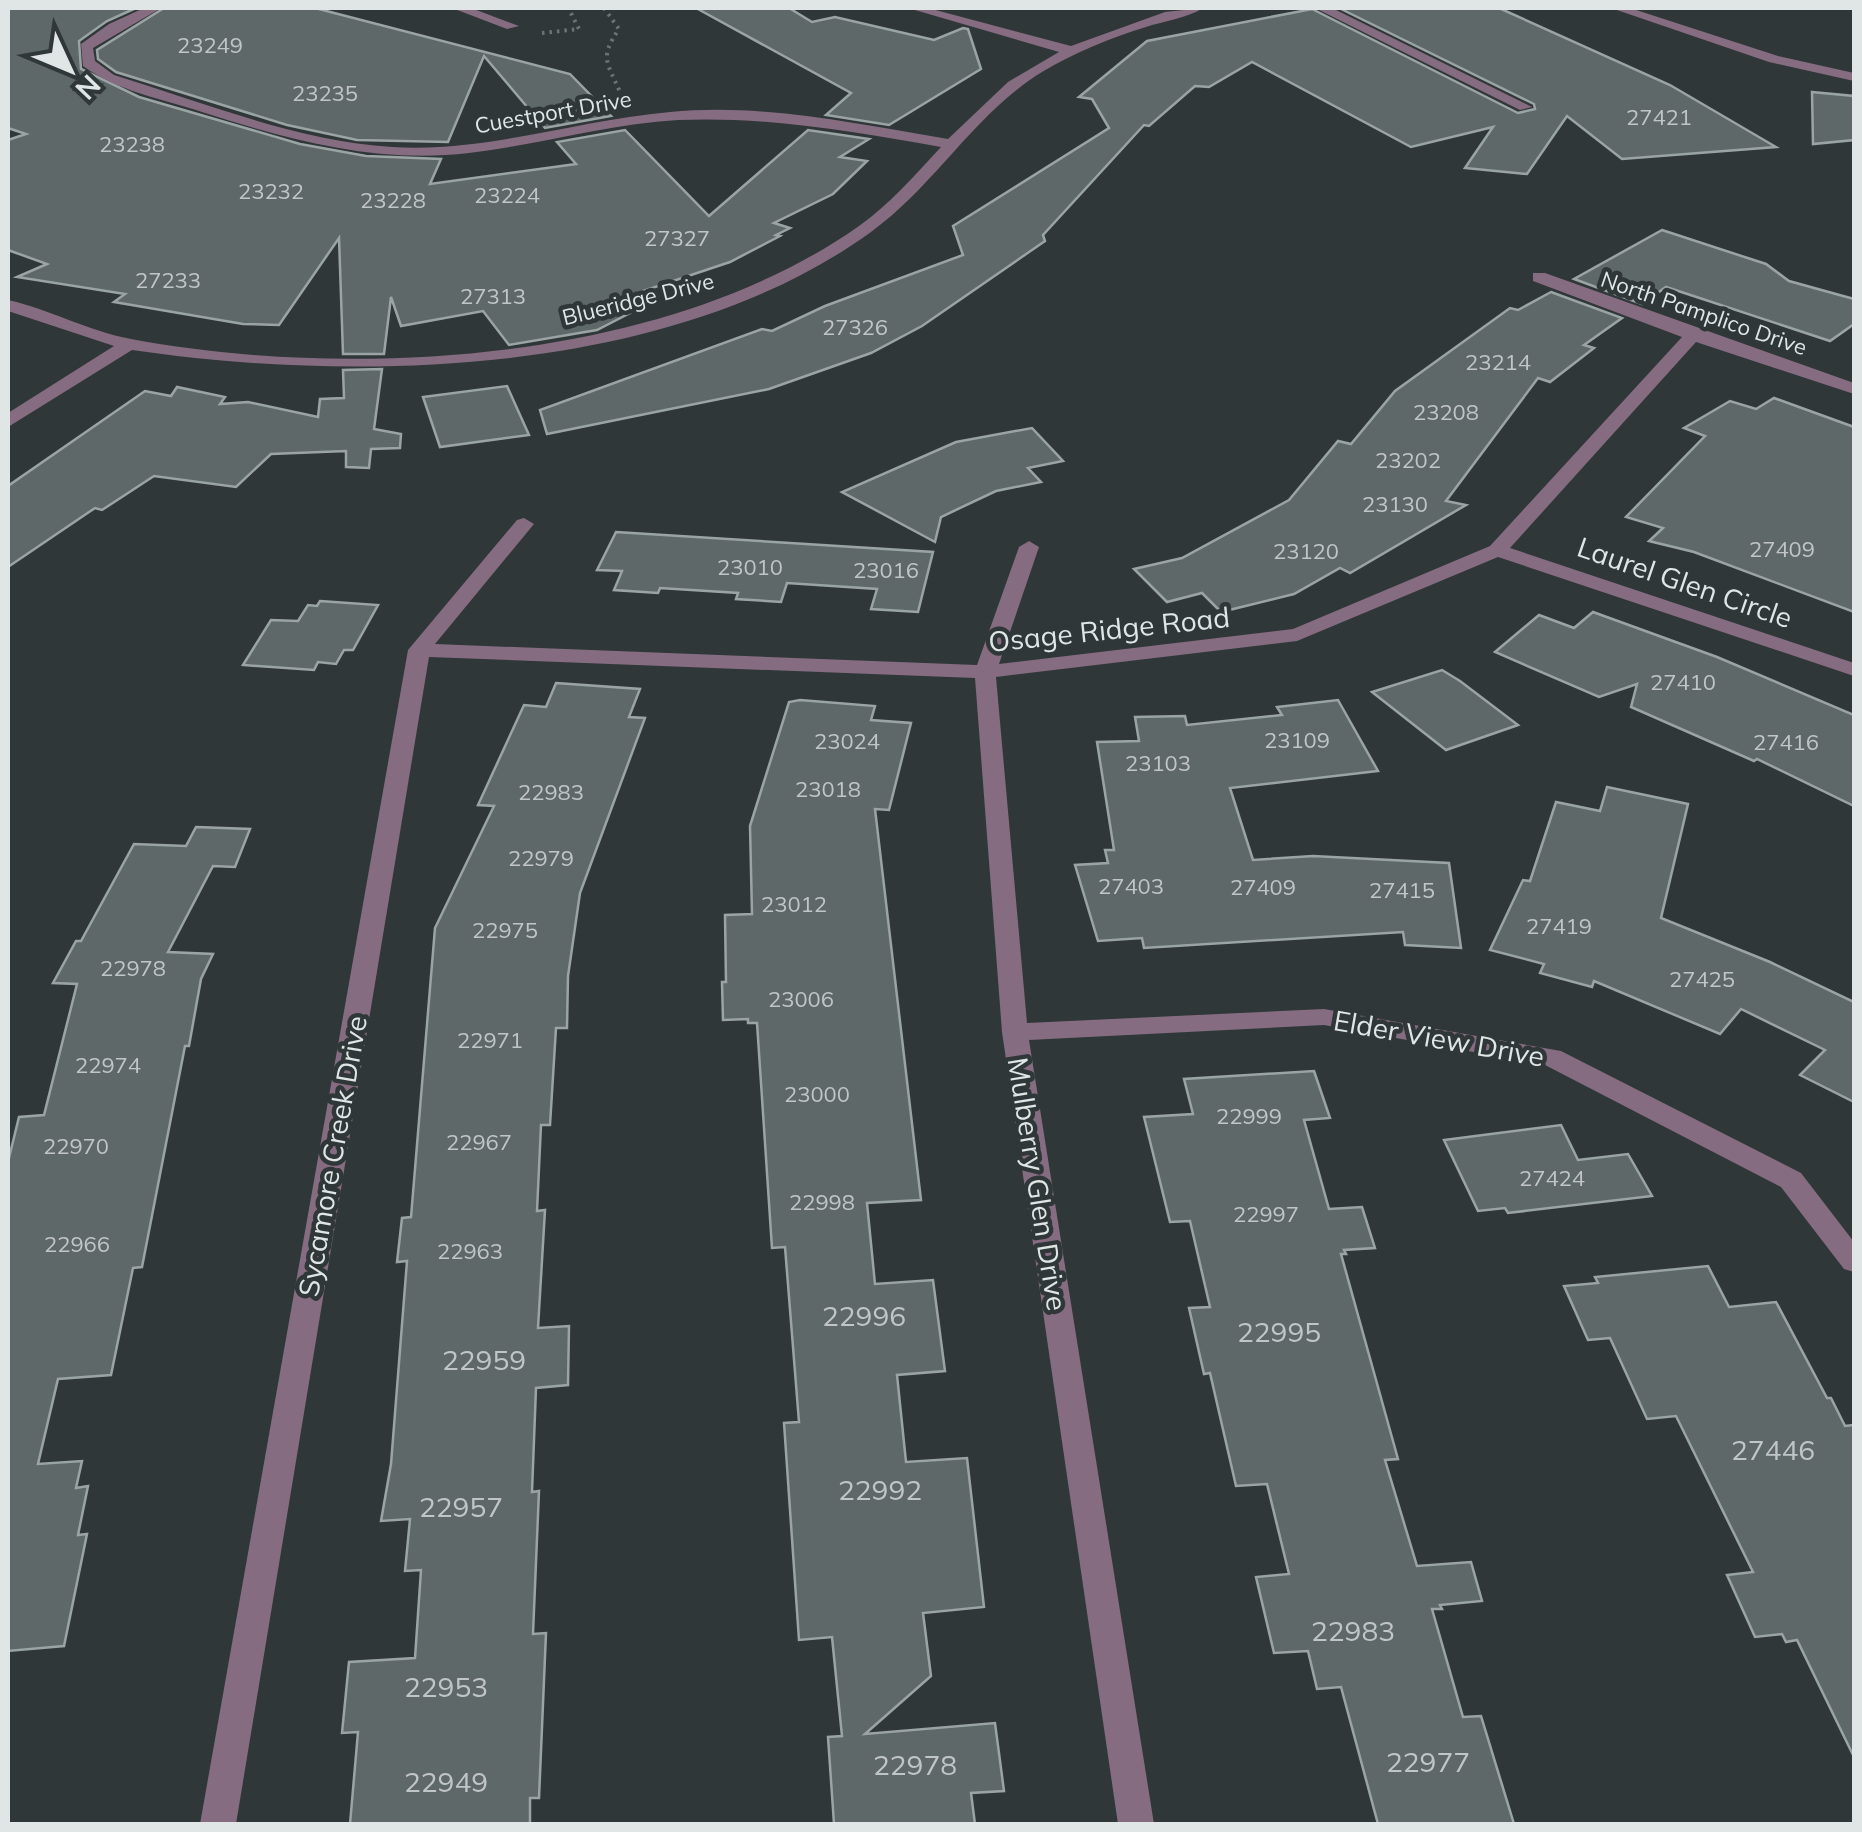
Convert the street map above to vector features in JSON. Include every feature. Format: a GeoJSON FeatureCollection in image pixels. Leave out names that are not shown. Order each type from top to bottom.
{"type":"FeatureCollection","features":[{"type":"Feature","properties":{"kind":"street","name":"Cuestport Drive"},"geometry":{"type":"LineString","coordinates":[[154,8],[114,26],[86,46],[88,63],[110,78],[340,146],[396,152],[454,151],[634,120],[716,113],[769,116],[952,144]]}},
{"type":"Feature","properties":{"kind":"street"},"geometry":{"type":"LineString","coordinates":[[459,8],[512,26]]}},
{"type":"Feature","properties":{"kind":"street"},"geometry":{"type":"LineString","coordinates":[[914,8],[1072,51]]}},
{"type":"Feature","properties":{"kind":"street","name":"Blueridge Drive"},"geometry":{"type":"LineString","coordinates":[[8,305],[78,331],[129,344],[278,360],[381,362],[526,348],[615,332],[707,306],[814,262],[866,229],[993,101],[1024,78],[1072,51],[1196,8]]}},
{"type":"Feature","properties":{"kind":"street"},"geometry":{"type":"LineString","coordinates":[[1322,8],[1525,107]]}},
{"type":"Feature","properties":{"kind":"street"},"geometry":{"type":"LineString","coordinates":[[1626,8],[1774,59],[1854,77]]}},
{"type":"Feature","properties":{"kind":"street","name":"North Pamplico Drive"},"geometry":{"type":"LineString","coordinates":[[1538,277],[1694,336],[1854,388]]}},
{"type":"Feature","properties":{"kind":"street","name":"Osage Ridge Road"},"geometry":{"type":"LineString","coordinates":[[419,650],[985,672],[1297,636],[1497,550],[1694,336]]}},
{"type":"Feature","properties":{"kind":"street"},"geometry":{"type":"LineString","coordinates":[[8,421],[129,344]]}},
{"type":"Feature","properties":{"kind":"street"},"geometry":{"type":"LineString","coordinates":[[419,650],[524,524]]}},
{"type":"Feature","properties":{"kind":"street","name":"Mulberry Glen Drive"},"geometry":{"type":"LineString","coordinates":[[1029,548],[985,672],[1015,1032],[1136,1824]]}},
{"type":"Feature","properties":{"kind":"street","name":"Laurel Glen Circle"},"geometry":{"type":"LineString","coordinates":[[1497,550],[1854,670]]}},
{"type":"Feature","properties":{"kind":"street","name":"Sycamore Creek Drive"},"geometry":{"type":"LineString","coordinates":[[218,1824],[419,650]]}},
{"type":"Feature","properties":{"kind":"street","name":"Elder View Drive"},"geometry":{"type":"LineString","coordinates":[[1015,1032],[1324,1017],[1552,1057],[1790,1180],[1854,1262]]}},
{"type":"Feature","properties":{"kind":"path"},"geometry":{"type":"LineString","coordinates":[[512,26],[541,33],[569,33],[579,28],[570,13],[574,8]]}},
{"type":"Feature","properties":{"kind":"path"},"geometry":{"type":"LineString","coordinates":[[604,8],[620,29],[604,58],[634,120]]}},
{"type":"Feature","properties":{"kind":"building"},"geometry":{"type":"Polygon","coordinates":[[[8,8],[136,8],[107,21],[79,41],[81,69],[139,97],[300,144],[366,156],[441,159],[430,184],[576,164],[557,142],[625,130],[709,216],[808,130],[869,139],[840,157],[867,161],[833,194],[774,223],[790,228],[776,235],[780,236],[730,262],[622,298],[634,311],[597,330],[509,345],[483,311],[401,326],[391,297],[384,354],[343,354],[339,238],[279,325],[243,324],[114,302],[125,294],[17,277],[47,264],[8,250],[8,140],[26,134],[8,128],[8,8]]]}},
{"type":"Feature","properties":{"kind":"building"},"geometry":{"type":"Polygon","coordinates":[[[164,8],[315,8],[570,74],[611,116],[545,128],[484,56],[448,142],[357,140],[287,125],[116,72],[98,59],[97,50],[164,8]]]}},
{"type":"Feature","properties":{"kind":"building"},"geometry":{"type":"Polygon","coordinates":[[[696,8],[789,8],[812,22],[835,17],[934,40],[968,29],[981,69],[889,125],[826,115],[851,93],[696,8]]]}},
{"type":"Feature","properties":{"kind":"building"},"geometry":{"type":"Polygon","coordinates":[[[1339,8],[1499,8],[1670,85],[1776,147],[1622,159],[1567,116],[1527,174],[1465,168],[1493,127],[1411,147],[1252,62],[1209,87],[1195,86],[1149,126],[1144,125],[1043,235],[1045,241],[922,326],[871,353],[769,389],[547,434],[540,410],[762,329],[772,331],[825,306],[963,255],[953,226],[1109,128],[1092,99],[1079,97],[1147,41],[1312,9],[1518,113],[1535,109],[1534,104],[1339,8]]]}},
{"type":"Feature","properties":{"kind":"building"},"geometry":{"type":"Polygon","coordinates":[[[1812,92],[1854,96],[1854,140],[1813,144],[1812,92]]]}},
{"type":"Feature","properties":{"kind":"building"},"geometry":{"type":"Polygon","coordinates":[[[1662,230],[1766,264],[1789,281],[1854,299],[1854,324],[1830,341],[1666,287],[1642,304],[1574,279],[1662,230]]]}},
{"type":"Feature","properties":{"kind":"building"},"geometry":{"type":"Polygon","coordinates":[[[1551,292],[1622,318],[1584,345],[1594,348],[1550,382],[1538,378],[1446,501],[1466,505],[1350,573],[1340,568],[1294,594],[1221,612],[1202,593],[1167,602],[1134,569],[1182,558],[1289,500],[1338,441],[1351,444],[1395,391],[1510,308],[1518,310],[1551,292]]]}},
{"type":"Feature","properties":{"kind":"building"},"geometry":{"type":"Polygon","coordinates":[[[382,369],[374,429],[401,434],[400,448],[371,449],[369,468],[346,467],[346,451],[271,454],[236,487],[154,476],[102,510],[95,508],[8,567],[8,486],[145,391],[171,396],[177,387],[225,397],[220,404],[248,402],[318,417],[320,399],[344,398],[343,370],[382,369]]]}},
{"type":"Feature","properties":{"kind":"building"},"geometry":{"type":"Polygon","coordinates":[[[507,386],[529,435],[440,447],[423,397],[507,386]]]}},
{"type":"Feature","properties":{"kind":"building"},"geometry":{"type":"Polygon","coordinates":[[[1774,398],[1854,427],[1854,612],[1694,552],[1649,541],[1663,528],[1626,517],[1705,436],[1684,428],[1730,401],[1756,409],[1774,398]]]}},
{"type":"Feature","properties":{"kind":"building"},"geometry":{"type":"Polygon","coordinates":[[[1032,428],[1063,461],[1028,468],[1041,482],[996,491],[941,517],[935,542],[842,492],[956,442],[1032,428]]]}},
{"type":"Feature","properties":{"kind":"building"},"geometry":{"type":"Polygon","coordinates":[[[616,532],[933,552],[918,612],[871,609],[877,589],[787,583],[781,602],[736,599],[738,593],[660,588],[658,593],[614,590],[622,571],[597,570],[616,532]]]}},
{"type":"Feature","properties":{"kind":"building"},"geometry":{"type":"Polygon","coordinates":[[[320,601],[378,605],[353,650],[344,650],[336,664],[318,662],[314,670],[243,665],[271,620],[298,621],[308,605],[317,606],[320,601]]]}},
{"type":"Feature","properties":{"kind":"building"},"geometry":{"type":"Polygon","coordinates":[[[1593,612],[1717,657],[1854,715],[1854,806],[1757,759],[1631,707],[1637,684],[1599,697],[1495,652],[1539,615],[1574,628],[1593,612]]]}},
{"type":"Feature","properties":{"kind":"building"},"geometry":{"type":"Polygon","coordinates":[[[1442,670],[1518,725],[1446,750],[1372,692],[1442,670]]]}},
{"type":"Feature","properties":{"kind":"building"},"geometry":{"type":"Polygon","coordinates":[[[556,683],[640,689],[629,717],[645,718],[580,893],[568,976],[567,1028],[556,1028],[550,1125],[541,1125],[537,1211],[545,1210],[538,1328],[569,1326],[568,1385],[536,1388],[532,1492],[539,1491],[533,1634],[546,1633],[539,1798],[530,1798],[530,1824],[350,1824],[358,1732],[342,1733],[349,1662],[415,1658],[421,1570],[405,1571],[410,1519],[381,1521],[391,1464],[407,1261],[397,1262],[402,1218],[411,1217],[435,928],[494,806],[478,805],[524,705],[546,707],[556,683]]]}},
{"type":"Feature","properties":{"kind":"building"},"geometry":{"type":"Polygon","coordinates":[[[1338,700],[1378,771],[1230,788],[1253,860],[1313,856],[1449,863],[1461,948],[1405,945],[1403,932],[1144,948],[1142,938],[1098,941],[1075,865],[1108,863],[1105,850],[1114,850],[1097,742],[1139,741],[1135,717],[1185,716],[1187,725],[1282,715],[1277,707],[1338,700]]]}},
{"type":"Feature","properties":{"kind":"building"},"geometry":{"type":"Polygon","coordinates":[[[789,702],[875,706],[871,720],[911,723],[889,810],[875,809],[921,1200],[867,1203],[875,1284],[933,1280],[945,1371],[897,1375],[906,1462],[967,1458],[984,1607],[923,1613],[931,1676],[865,1734],[995,1723],[1004,1791],[971,1793],[975,1824],[834,1824],[828,1737],[842,1736],[832,1637],[799,1640],[784,1423],[799,1422],[785,1247],[772,1248],[757,1023],[748,1023],[748,1019],[723,1020],[722,982],[726,982],[725,915],[752,914],[750,826],[789,702]]]}},
{"type":"Feature","properties":{"kind":"building"},"geometry":{"type":"Polygon","coordinates":[[[1607,787],[1688,804],[1661,918],[1770,962],[1854,1002],[1854,1102],[1800,1075],[1825,1050],[1741,1009],[1720,1034],[1594,981],[1592,987],[1540,973],[1544,964],[1490,950],[1523,880],[1530,881],[1556,802],[1600,811],[1607,787]]]}},
{"type":"Feature","properties":{"kind":"building"},"geometry":{"type":"Polygon","coordinates":[[[196,827],[250,829],[235,867],[213,866],[168,952],[213,954],[201,979],[142,1267],[133,1268],[111,1375],[58,1379],[38,1464],[82,1461],[76,1488],[88,1486],[78,1535],[87,1534],[64,1646],[8,1651],[8,1162],[19,1117],[44,1115],[77,984],[53,983],[76,941],[81,941],[134,844],[186,846],[196,827]]]}},
{"type":"Feature","properties":{"kind":"building"},"geometry":{"type":"Polygon","coordinates":[[[1314,1071],[1330,1118],[1304,1120],[1329,1209],[1362,1207],[1375,1248],[1344,1250],[1346,1254],[1341,1254],[1398,1459],[1385,1460],[1417,1566],[1471,1562],[1482,1601],[1432,1609],[1463,1717],[1481,1716],[1514,1824],[1378,1824],[1341,1687],[1317,1689],[1308,1651],[1274,1653],[1256,1577],[1289,1574],[1267,1484],[1236,1486],[1210,1373],[1204,1374],[1189,1308],[1210,1307],[1190,1221],[1170,1222],[1144,1117],[1193,1114],[1184,1079],[1314,1071]]]}},
{"type":"Feature","properties":{"kind":"building"},"geometry":{"type":"Polygon","coordinates":[[[1561,1125],[1578,1160],[1628,1154],[1652,1196],[1508,1213],[1505,1208],[1478,1211],[1444,1140],[1561,1125]]]}},
{"type":"Feature","properties":{"kind":"building"},"geometry":{"type":"Polygon","coordinates":[[[1708,1266],[1729,1307],[1776,1302],[1827,1398],[1831,1398],[1845,1426],[1854,1425],[1854,1757],[1797,1640],[1786,1642],[1782,1634],[1755,1637],[1727,1575],[1753,1572],[1676,1416],[1647,1419],[1610,1338],[1588,1340],[1564,1286],[1598,1283],[1595,1277],[1708,1266]]]}}]}
